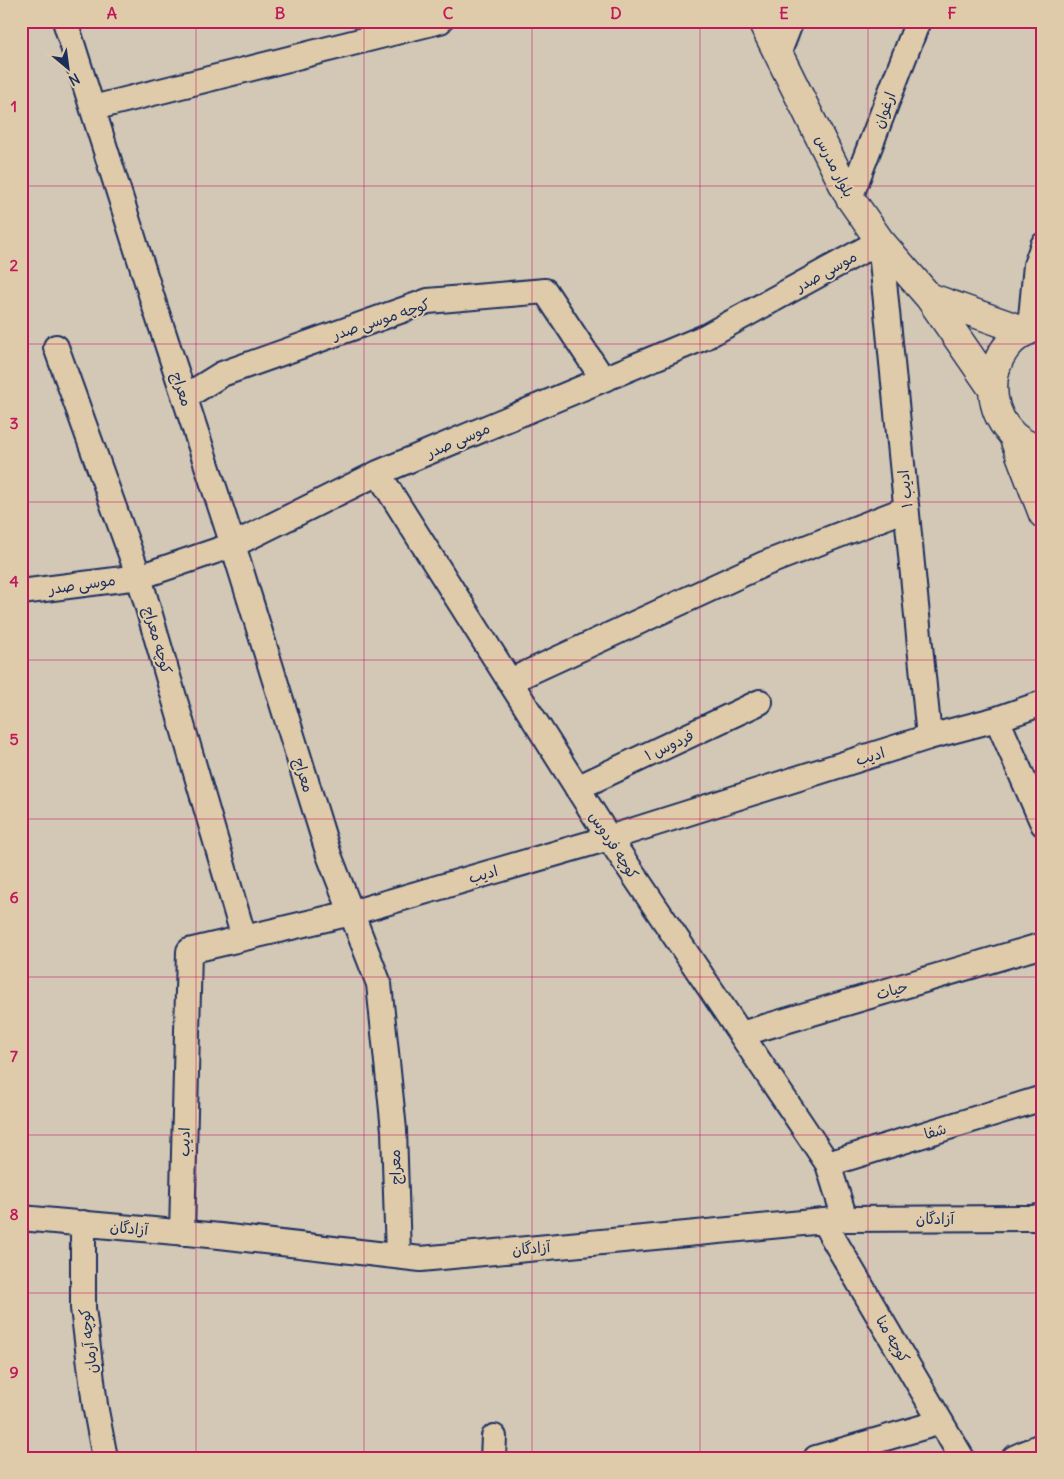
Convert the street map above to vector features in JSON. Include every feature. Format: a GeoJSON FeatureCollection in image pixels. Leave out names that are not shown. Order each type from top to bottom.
{"type":"FeatureCollection","features":[{"type":"Feature","properties":{"kind":"main road","name":"بلوار مدرس"},"geometry":{"type":"LineString","coordinates":[[762,21],[850,198],[880,241],[929,297],[992,388]]}},
{"type":"Feature","properties":{"kind":"main road"},"geometry":{"type":"LineString","coordinates":[[929,297],[1033,328]]}},
{"type":"Feature","properties":{"kind":"main road"},"geometry":{"type":"LineString","coordinates":[[1033,328],[1007,345],[996,365],[992,388],[997,414],[1014,436],[1043,514]]}},
{"type":"Feature","properties":{"kind":"main road"},"geometry":{"type":"LineString","coordinates":[[1014,436],[1034,448],[1043,450]]}},
{"type":"Feature","properties":{"kind":"street","name":"معراج"},"geometry":{"type":"LineString","coordinates":[[65,21],[154,304],[233,544],[329,855],[379,984],[394,1130],[398,1256]]}},
{"type":"Feature","properties":{"kind":"street"},"geometry":{"type":"LineString","coordinates":[[93,108],[440,21]]}},
{"type":"Feature","properties":{"kind":"street"},"geometry":{"type":"LineString","coordinates":[[778,54],[791,21]]}},
{"type":"Feature","properties":{"kind":"street","name":"ارغوان"},"geometry":{"type":"LineString","coordinates":[[850,198],[918,21]]}},
{"type":"Feature","properties":{"kind":"street","name":"موسی صدر"},"geometry":{"type":"LineString","coordinates":[[21,592],[139,577],[233,544],[378,473],[705,336],[880,241]]}},
{"type":"Feature","properties":{"kind":"street","name":"ادیب ۱"},"geometry":{"type":"LineString","coordinates":[[880,241],[929,737]]}},
{"type":"Feature","properties":{"kind":"street"},"geometry":{"type":"LineString","coordinates":[[1033,328],[1036,265],[1043,246]]}},
{"type":"Feature","properties":{"kind":"street","name":"کوچه موسی صدر"},"geometry":{"type":"LineString","coordinates":[[185,397],[222,374],[428,301],[545,291],[604,379]]}},
{"type":"Feature","properties":{"kind":"street","name":"کوچه معراج"},"geometry":{"type":"LineString","coordinates":[[56,347],[139,577],[244,938]]}},
{"type":"Feature","properties":{"kind":"street","name":"کوچه فردوس"},"geometry":{"type":"LineString","coordinates":[[378,473],[608,838],[828,1164],[834,1220]]}},
{"type":"Feature","properties":{"kind":"street"},"geometry":{"type":"LineString","coordinates":[[510,681],[764,564],[906,509]]}},
{"type":"Feature","properties":{"kind":"street","name":"فردوس ۱"},"geometry":{"type":"LineString","coordinates":[[577,788],[760,702]]}},
{"type":"Feature","properties":{"kind":"street","name":"ادیب"},"geometry":{"type":"LineString","coordinates":[[182,1233],[189,951],[351,913],[608,838],[929,737],[997,719],[1043,703]]}},
{"type":"Feature","properties":{"kind":"street"},"geometry":{"type":"LineString","coordinates":[[997,719],[1043,824]]}},
{"type":"Feature","properties":{"kind":"street","name":"حیات"},"geometry":{"type":"LineString","coordinates":[[741,1034],[1043,945]]}},
{"type":"Feature","properties":{"kind":"street","name":"شفا"},"geometry":{"type":"LineString","coordinates":[[828,1164],[1043,1098]]}},
{"type":"Feature","properties":{"kind":"street","name":"آزادگان"},"geometry":{"type":"LineString","coordinates":[[21,1218],[421,1259],[834,1220],[1033,1218],[1043,1216]]}},
{"type":"Feature","properties":{"kind":"street","name":"کوچه منا"},"geometry":{"type":"LineString","coordinates":[[834,1220],[962,1458]]}},
{"type":"Feature","properties":{"kind":"street","name":"کوچه آرمان"},"geometry":{"type":"LineString","coordinates":[[83,1223],[83,1308],[105,1458]]}},
{"type":"Feature","properties":{"kind":"street"},"geometry":{"type":"LineString","coordinates":[[816,1458],[941,1422]]}},
{"type":"Feature","properties":{"kind":"street"},"geometry":{"type":"LineString","coordinates":[[1014,1458],[1043,1445]]}}]}
